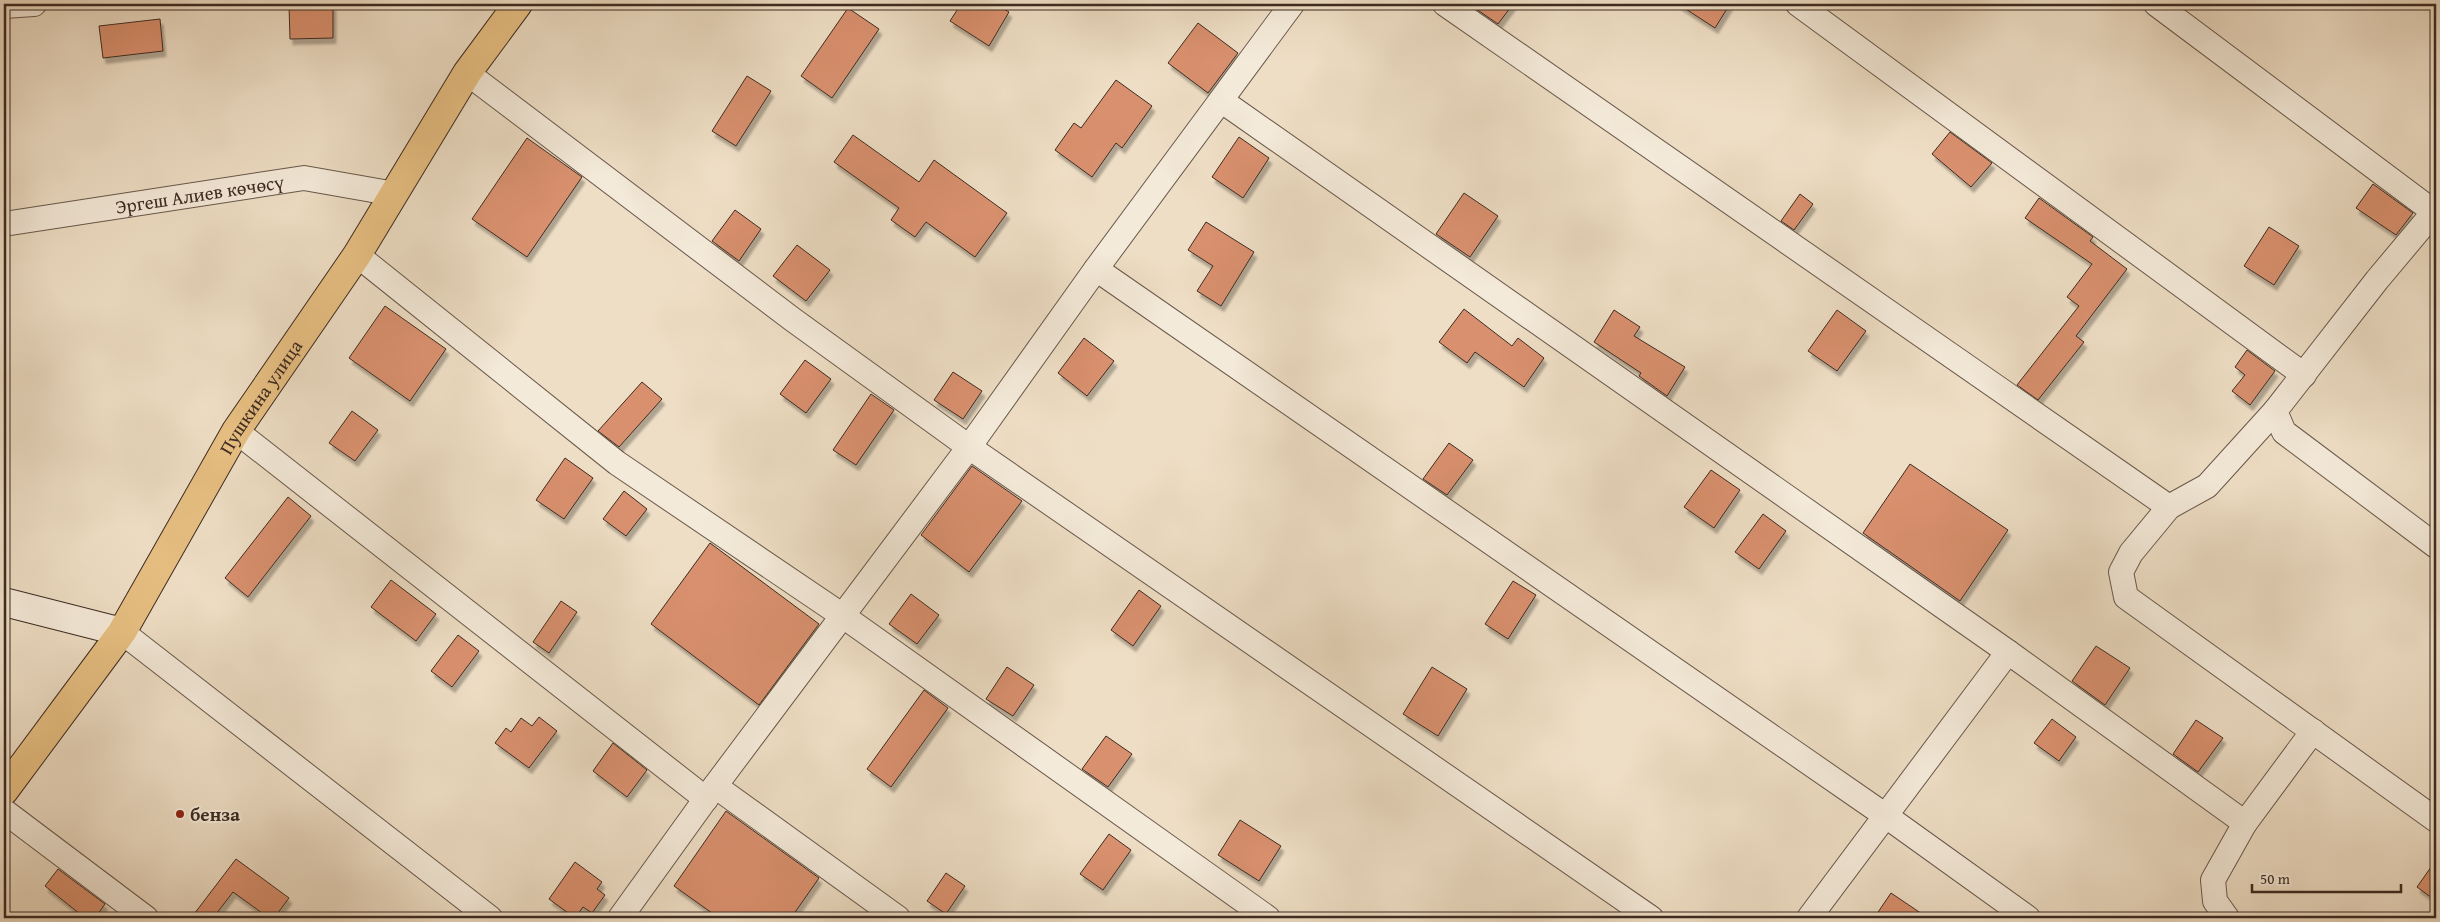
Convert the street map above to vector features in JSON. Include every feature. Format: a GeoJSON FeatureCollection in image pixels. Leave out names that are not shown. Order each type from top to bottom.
{"type":"FeatureCollection","features":[{"type":"Feature","properties":{"kind":"highway","name":"Пушкина улица"},"geometry":{"type":"LineString","coordinates":[[4,791],[122,632],[236,431],[357,255],[467,73],[518,4]]}},
{"type":"Feature","properties":{"kind":"main road"},"geometry":{"type":"LineString","coordinates":[[4,602],[122,632]]}},
{"type":"Feature","properties":{"kind":"street"},"geometry":{"type":"LineString","coordinates":[[4,6],[34,4]]}},
{"type":"Feature","properties":{"kind":"street"},"geometry":{"type":"LineString","coordinates":[[620,918],[710,792],[969,447],[1096,269],[1292,4]]}},
{"type":"Feature","properties":{"kind":"street"},"geometry":{"type":"LineString","coordinates":[[1445,4],[2169,507]]}},
{"type":"Feature","properties":{"kind":"street"},"geometry":{"type":"LineString","coordinates":[[1798,4],[2304,374]]}},
{"type":"Feature","properties":{"kind":"street"},"geometry":{"type":"LineString","coordinates":[[2156,4],[2434,212],[2376,280],[2275,411],[2206,486],[2169,507],[2131,552],[2121,572],[2126,597],[2436,820]]}},
{"type":"Feature","properties":{"kind":"street"},"geometry":{"type":"LineString","coordinates":[[467,73],[792,319],[969,447],[1650,918]]}},
{"type":"Feature","properties":{"kind":"street"},"geometry":{"type":"LineString","coordinates":[[1222,101],[2008,652],[2244,823]]}},
{"type":"Feature","properties":{"kind":"street","name":"Эргеш Алиев көчөсү"},"geometry":{"type":"LineString","coordinates":[[4,224],[304,178],[395,194]]}},
{"type":"Feature","properties":{"kind":"street"},"geometry":{"type":"LineString","coordinates":[[357,255],[617,463],[843,616],[1268,918]]}},
{"type":"Feature","properties":{"kind":"street"},"geometry":{"type":"LineString","coordinates":[[1096,269],[1886,816],[2028,918]]}},
{"type":"Feature","properties":{"kind":"street"},"geometry":{"type":"LineString","coordinates":[[2275,411],[2284,432],[2436,546]]}},
{"type":"Feature","properties":{"kind":"street"},"geometry":{"type":"LineString","coordinates":[[236,431],[710,792],[898,918]]}},
{"type":"Feature","properties":{"kind":"street"},"geometry":{"type":"LineString","coordinates":[[122,632],[490,918]]}},
{"type":"Feature","properties":{"kind":"street"},"geometry":{"type":"LineString","coordinates":[[1809,918],[2008,652]]}},
{"type":"Feature","properties":{"kind":"street"},"geometry":{"type":"LineString","coordinates":[[2227,918],[2215,901],[2213,880],[2244,823],[2313,731]]}},
{"type":"Feature","properties":{"kind":"street"},"geometry":{"type":"LineString","coordinates":[[4,811],[146,918]]}},
{"type":"Feature","properties":{"kind":"building"},"geometry":{"type":"Polygon","coordinates":[[[961,4],[996,4],[1009,12],[989,46],[950,21],[961,4]]]}},
{"type":"Feature","properties":{"kind":"building"},"geometry":{"type":"Polygon","coordinates":[[[1469,4],[1513,4],[1498,24],[1469,4]]]}},
{"type":"Feature","properties":{"kind":"building"},"geometry":{"type":"Polygon","coordinates":[[[1678,4],[1730,4],[1715,28],[1678,4]]]}},
{"type":"Feature","properties":{"kind":"building"},"geometry":{"type":"Polygon","coordinates":[[[333,5],[333,38],[290,39],[289,6],[333,5]]]}},
{"type":"Feature","properties":{"kind":"building"},"geometry":{"type":"Polygon","coordinates":[[[848,8],[879,29],[832,98],[801,76],[848,8]]]}},
{"type":"Feature","properties":{"kind":"building"},"geometry":{"type":"Polygon","coordinates":[[[160,19],[163,51],[103,58],[99,26],[160,19]]]}},
{"type":"Feature","properties":{"kind":"building"},"geometry":{"type":"Polygon","coordinates":[[[1198,23],[1238,53],[1208,93],[1168,63],[1198,23]]]}},
{"type":"Feature","properties":{"kind":"building"},"geometry":{"type":"Polygon","coordinates":[[[747,76],[771,91],[736,146],[712,131],[747,76]]]}},
{"type":"Feature","properties":{"kind":"building"},"geometry":{"type":"Polygon","coordinates":[[[1116,80],[1152,106],[1122,148],[1116,143],[1092,177],[1055,150],[1074,123],[1081,128],[1116,80]]]}},
{"type":"Feature","properties":{"kind":"building"},"geometry":{"type":"Polygon","coordinates":[[[1950,132],[1992,163],[1971,187],[1932,154],[1950,132]]]}},
{"type":"Feature","properties":{"kind":"building"},"geometry":{"type":"Polygon","coordinates":[[[853,135],[919,182],[934,160],[1007,213],[975,257],[926,222],[915,237],[891,220],[899,208],[834,162],[853,135]]]}},
{"type":"Feature","properties":{"kind":"building"},"geometry":{"type":"Polygon","coordinates":[[[1239,137],[1269,158],[1243,198],[1212,177],[1239,137]]]}},
{"type":"Feature","properties":{"kind":"building"},"geometry":{"type":"Polygon","coordinates":[[[527,138],[582,177],[527,257],[472,219],[527,138]]]}},
{"type":"Feature","properties":{"kind":"building"},"geometry":{"type":"Polygon","coordinates":[[[2373,184],[2413,213],[2396,235],[2356,208],[2373,184]]]}},
{"type":"Feature","properties":{"kind":"building"},"geometry":{"type":"Polygon","coordinates":[[[1464,193],[1498,216],[1470,257],[1436,234],[1464,193]]]}},
{"type":"Feature","properties":{"kind":"building"},"geometry":{"type":"Polygon","coordinates":[[[1800,194],[1813,204],[1794,230],[1781,221],[1800,194]]]}},
{"type":"Feature","properties":{"kind":"building"},"geometry":{"type":"Polygon","coordinates":[[[2039,198],[2093,237],[2090,241],[2127,269],[2076,336],[2084,342],[2038,400],[2017,385],[2079,306],[2067,297],[2092,264],[2025,218],[2039,198]]]}},
{"type":"Feature","properties":{"kind":"building"},"geometry":{"type":"Polygon","coordinates":[[[735,210],[761,229],[739,261],[712,241],[735,210]]]}},
{"type":"Feature","properties":{"kind":"building"},"geometry":{"type":"Polygon","coordinates":[[[1206,222],[1254,252],[1221,306],[1197,291],[1213,266],[1188,250],[1206,222]]]}},
{"type":"Feature","properties":{"kind":"building"},"geometry":{"type":"Polygon","coordinates":[[[2269,227],[2299,246],[2274,285],[2244,266],[2269,227]]]}},
{"type":"Feature","properties":{"kind":"building"},"geometry":{"type":"Polygon","coordinates":[[[797,245],[830,270],[806,301],[773,276],[797,245]]]}},
{"type":"Feature","properties":{"kind":"building"},"geometry":{"type":"Polygon","coordinates":[[[385,306],[446,349],[410,401],[349,358],[385,306]]]}},
{"type":"Feature","properties":{"kind":"building"},"geometry":{"type":"Polygon","coordinates":[[[1464,309],[1512,346],[1518,338],[1544,358],[1524,387],[1475,352],[1467,363],[1439,342],[1464,309]]]}},
{"type":"Feature","properties":{"kind":"building"},"geometry":{"type":"Polygon","coordinates":[[[1614,310],[1640,327],[1634,336],[1685,367],[1667,396],[1639,376],[1641,373],[1594,342],[1614,310]]]}},
{"type":"Feature","properties":{"kind":"building"},"geometry":{"type":"Polygon","coordinates":[[[1837,310],[1866,331],[1837,371],[1808,351],[1837,310]]]}},
{"type":"Feature","properties":{"kind":"building"},"geometry":{"type":"Polygon","coordinates":[[[1084,338],[1114,361],[1087,396],[1058,373],[1084,338]]]}},
{"type":"Feature","properties":{"kind":"building"},"geometry":{"type":"Polygon","coordinates":[[[2247,350],[2275,371],[2250,405],[2232,391],[2245,375],[2235,367],[2247,350]]]}},
{"type":"Feature","properties":{"kind":"building"},"geometry":{"type":"Polygon","coordinates":[[[805,360],[831,379],[806,413],[780,394],[805,360]]]}},
{"type":"Feature","properties":{"kind":"building"},"geometry":{"type":"Polygon","coordinates":[[[953,372],[982,391],[963,419],[934,400],[953,372]]]}},
{"type":"Feature","properties":{"kind":"building"},"geometry":{"type":"Polygon","coordinates":[[[642,382],[662,399],[619,447],[598,431],[642,382]]]}},
{"type":"Feature","properties":{"kind":"building"},"geometry":{"type":"Polygon","coordinates":[[[871,394],[894,410],[856,465],[833,450],[871,394]]]}},
{"type":"Feature","properties":{"kind":"building"},"geometry":{"type":"Polygon","coordinates":[[[352,411],[378,430],[355,461],[329,443],[352,411]]]}},
{"type":"Feature","properties":{"kind":"building"},"geometry":{"type":"Polygon","coordinates":[[[1449,443],[1473,460],[1447,495],[1423,479],[1449,443]]]}},
{"type":"Feature","properties":{"kind":"building"},"geometry":{"type":"Polygon","coordinates":[[[565,458],[593,478],[564,519],[536,500],[565,458]]]}},
{"type":"Feature","properties":{"kind":"building"},"geometry":{"type":"Polygon","coordinates":[[[1910,464],[2008,530],[1960,601],[1863,533],[1910,464]]]}},
{"type":"Feature","properties":{"kind":"building"},"geometry":{"type":"Polygon","coordinates":[[[972,466],[1022,501],[969,572],[921,535],[972,466]]]}},
{"type":"Feature","properties":{"kind":"building"},"geometry":{"type":"Polygon","coordinates":[[[1711,470],[1740,490],[1714,528],[1684,507],[1711,470]]]}},
{"type":"Feature","properties":{"kind":"building"},"geometry":{"type":"Polygon","coordinates":[[[624,491],[647,509],[626,536],[603,519],[624,491]]]}},
{"type":"Feature","properties":{"kind":"building"},"geometry":{"type":"Polygon","coordinates":[[[288,497],[311,516],[248,597],[225,578],[288,497]]]}},
{"type":"Feature","properties":{"kind":"building"},"geometry":{"type":"Polygon","coordinates":[[[1763,514],[1786,531],[1759,569],[1735,552],[1763,514]]]}},
{"type":"Feature","properties":{"kind":"building"},"geometry":{"type":"Polygon","coordinates":[[[710,543],[819,624],[759,705],[651,624],[710,543]]]}},
{"type":"Feature","properties":{"kind":"building"},"geometry":{"type":"Polygon","coordinates":[[[391,580],[436,614],[416,641],[371,607],[391,580]]]}},
{"type":"Feature","properties":{"kind":"building"},"geometry":{"type":"Polygon","coordinates":[[[1513,581],[1536,595],[1508,639],[1485,624],[1513,581]]]}},
{"type":"Feature","properties":{"kind":"building"},"geometry":{"type":"Polygon","coordinates":[[[1139,590],[1161,606],[1133,646],[1111,630],[1139,590]]]}},
{"type":"Feature","properties":{"kind":"building"},"geometry":{"type":"Polygon","coordinates":[[[911,594],[939,615],[917,644],[889,624],[911,594]]]}},
{"type":"Feature","properties":{"kind":"building"},"geometry":{"type":"Polygon","coordinates":[[[561,601],[577,612],[549,653],[533,642],[561,601]]]}},
{"type":"Feature","properties":{"kind":"building"},"geometry":{"type":"Polygon","coordinates":[[[458,635],[479,651],[452,687],[431,671],[458,635]]]}},
{"type":"Feature","properties":{"kind":"building"},"geometry":{"type":"Polygon","coordinates":[[[2096,646],[2130,668],[2105,705],[2072,681],[2096,646]]]}},
{"type":"Feature","properties":{"kind":"building"},"geometry":{"type":"Polygon","coordinates":[[[1007,667],[1034,685],[1013,716],[986,699],[1007,667]]]}},
{"type":"Feature","properties":{"kind":"building"},"geometry":{"type":"Polygon","coordinates":[[[1432,667],[1467,689],[1438,736],[1403,714],[1432,667]]]}},
{"type":"Feature","properties":{"kind":"building"},"geometry":{"type":"Polygon","coordinates":[[[924,690],[948,708],[891,787],[867,769],[924,690]]]}},
{"type":"Feature","properties":{"kind":"building"},"geometry":{"type":"Polygon","coordinates":[[[539,717],[557,731],[529,768],[495,743],[506,728],[511,732],[521,718],[532,726],[539,717]]]}},
{"type":"Feature","properties":{"kind":"building"},"geometry":{"type":"Polygon","coordinates":[[[2052,719],[2076,737],[2059,761],[2034,743],[2052,719]]]}},
{"type":"Feature","properties":{"kind":"building"},"geometry":{"type":"Polygon","coordinates":[[[2196,720],[2223,738],[2198,772],[2173,754],[2196,720]]]}},
{"type":"Feature","properties":{"kind":"building"},"geometry":{"type":"Polygon","coordinates":[[[1106,736],[1132,754],[1108,787],[1082,769],[1106,736]]]}},
{"type":"Feature","properties":{"kind":"building"},"geometry":{"type":"Polygon","coordinates":[[[613,743],[647,770],[627,797],[593,771],[613,743]]]}},
{"type":"Feature","properties":{"kind":"building"},"geometry":{"type":"Polygon","coordinates":[[[726,811],[819,878],[791,918],[719,918],[674,886],[726,811]]]}},
{"type":"Feature","properties":{"kind":"building"},"geometry":{"type":"Polygon","coordinates":[[[1240,820],[1281,846],[1259,881],[1218,855],[1240,820]]]}},
{"type":"Feature","properties":{"kind":"building"},"geometry":{"type":"Polygon","coordinates":[[[1109,834],[1131,850],[1103,890],[1080,874],[1109,834]]]}},
{"type":"Feature","properties":{"kind":"building"},"geometry":{"type":"Polygon","coordinates":[[[236,859],[289,898],[274,918],[269,918],[233,892],[213,918],[191,918],[236,859]]]}},
{"type":"Feature","properties":{"kind":"building"},"geometry":{"type":"Polygon","coordinates":[[[2436,860],[2436,901],[2417,887],[2436,860]]]}},
{"type":"Feature","properties":{"kind":"building"},"geometry":{"type":"Polygon","coordinates":[[[575,862],[602,882],[597,889],[605,895],[592,913],[583,907],[575,918],[549,899],[575,862]]]}},
{"type":"Feature","properties":{"kind":"building"},"geometry":{"type":"Polygon","coordinates":[[[58,869],[105,904],[95,918],[85,918],[45,886],[58,869]]]}},
{"type":"Feature","properties":{"kind":"building"},"geometry":{"type":"Polygon","coordinates":[[[946,873],[965,886],[946,914],[927,901],[946,873]]]}},
{"type":"Feature","properties":{"kind":"building"},"geometry":{"type":"Polygon","coordinates":[[[1891,893],[1928,918],[1874,918],[1891,893]]]}},
{"type":"Feature","properties":{"kind":"place","name":"бенза"},"geometry":{"type":"Point","coordinates":[180,814]}}]}
